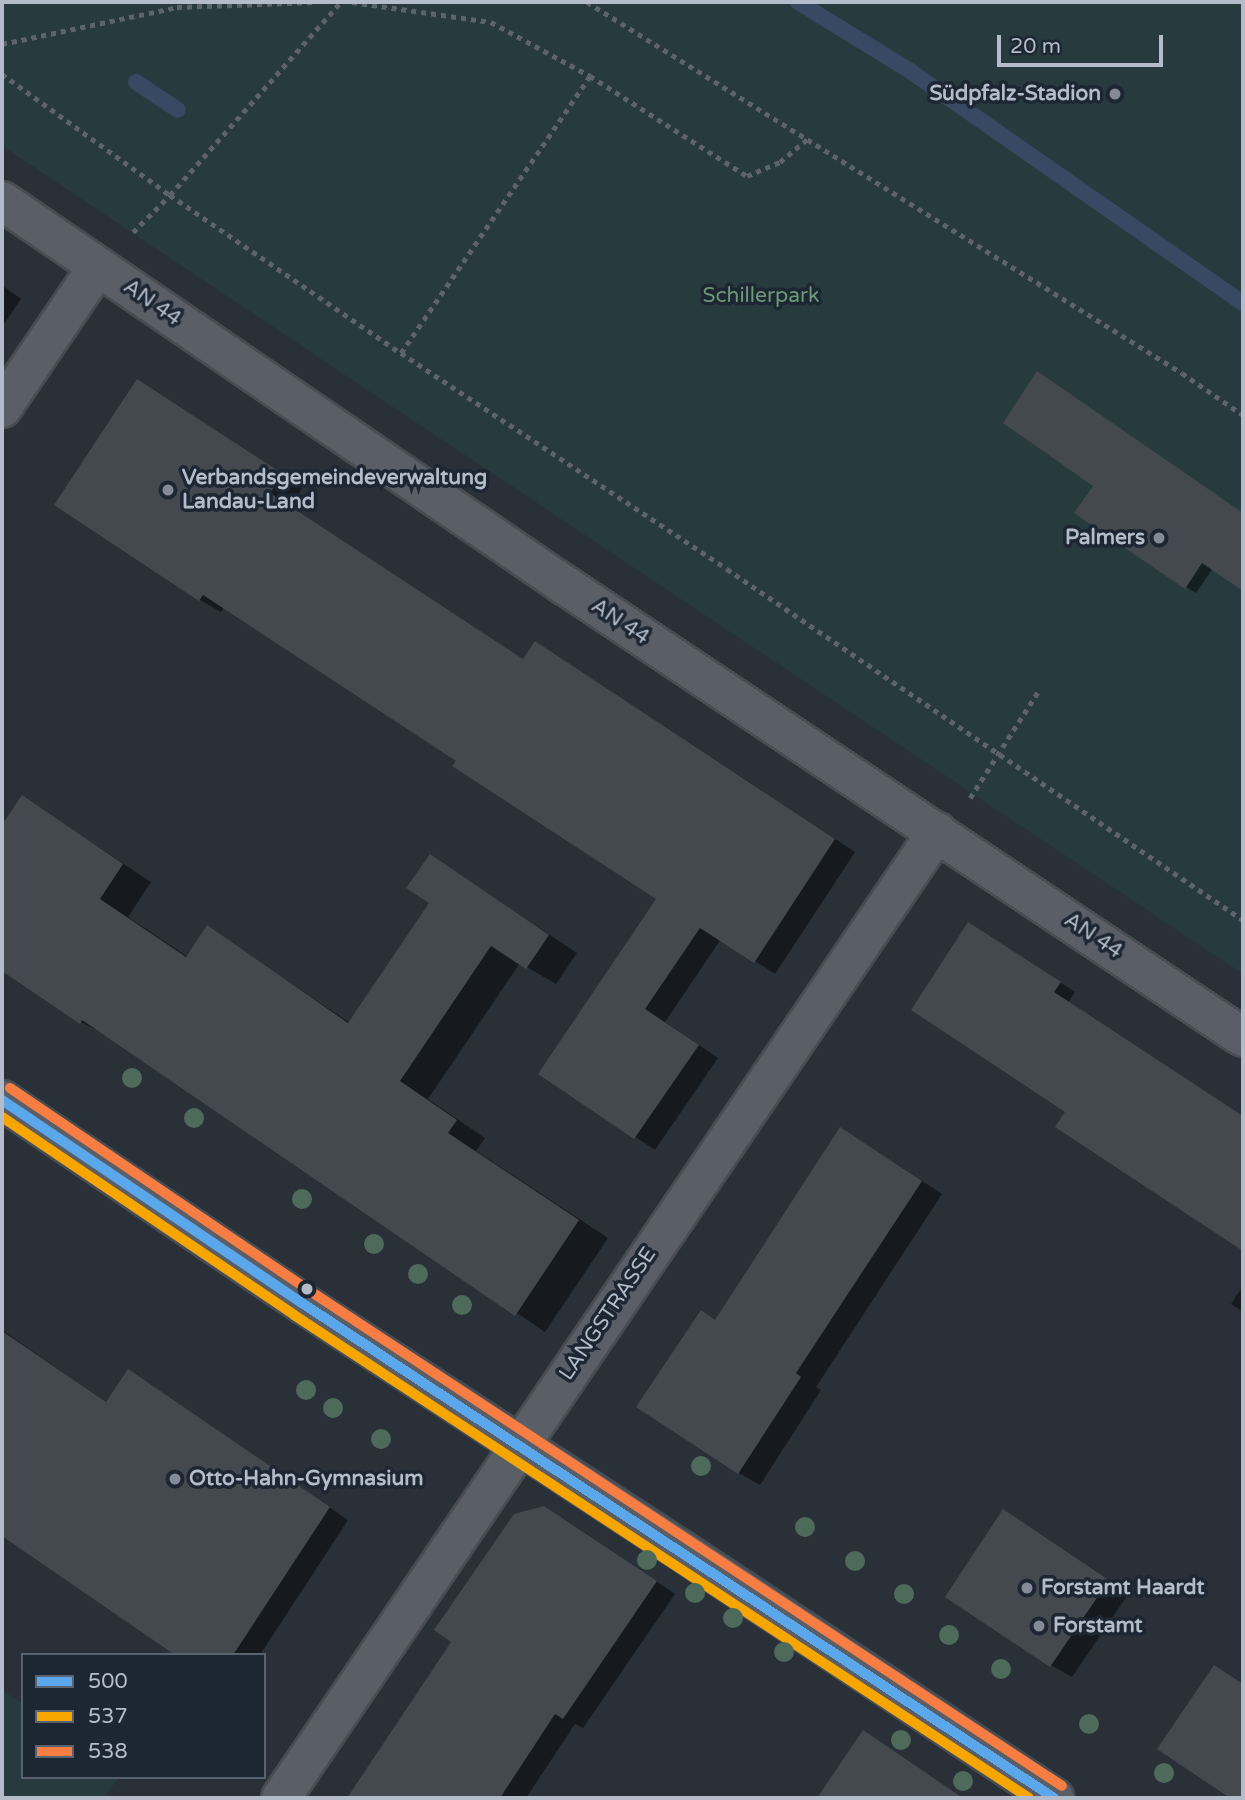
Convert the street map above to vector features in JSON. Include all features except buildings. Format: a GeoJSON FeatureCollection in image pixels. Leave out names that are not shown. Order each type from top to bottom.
{"type":"FeatureCollection","features":[{"type":"Feature","properties":{"kind":"street","name":"AN 44"},"geometry":{"type":"LineString","coordinates":[[2,201],[406,478],[1243,1037]]}},
{"type":"Feature","properties":{"kind":"street"},"geometry":{"type":"LineString","coordinates":[[2,408],[98,266]]}},
{"type":"Feature","properties":{"kind":"street","name":"LANGSTRASSE"},"geometry":{"type":"LineString","coordinates":[[281,1798],[518,1446],[941,834]]}},
{"type":"Feature","properties":{"kind":"street"},"geometry":{"type":"LineString","coordinates":[[2,1100],[518,1446],[678,1548],[1054,1798]]}},
{"type":"Feature","properties":{"kind":"path"},"geometry":{"type":"LineString","coordinates":[[2,44],[177,7],[317,2]]}},
{"type":"Feature","properties":{"kind":"path"},"geometry":{"type":"LineString","coordinates":[[98,266],[170,195],[341,2]]}},
{"type":"Feature","properties":{"kind":"path"},"geometry":{"type":"LineString","coordinates":[[352,2],[491,22],[590,76],[747,176],[780,162],[807,139]]}},
{"type":"Feature","properties":{"kind":"path"},"geometry":{"type":"LineString","coordinates":[[587,2],[1182,373],[1243,415]]}},
{"type":"Feature","properties":{"kind":"path"},"geometry":{"type":"LineString","coordinates":[[2,74],[170,195],[401,353],[727,569],[1243,920]]}},
{"type":"Feature","properties":{"kind":"path"},"geometry":{"type":"LineString","coordinates":[[401,353],[590,76]]}},
{"type":"Feature","properties":{"kind":"path"},"geometry":{"type":"LineString","coordinates":[[941,834],[998,754],[1039,690]]}},
{"type":"Feature","properties":{"kind":"green space","name":"Schillerpark"},"geometry":{"type":"Polygon","coordinates":[[[2,2],[1243,2],[1243,974],[2,146],[2,2]]]}},
{"type":"Feature","properties":{"kind":"green space"},"geometry":{"type":"Polygon","coordinates":[[[2,1690],[21,1703],[21,1779],[118,1779],[104,1798],[2,1798],[2,1690]]]}},
{"type":"Feature","properties":{"kind":"waterway"},"geometry":{"type":"LineString","coordinates":[[798,2],[910,71],[1243,303]]}},
{"type":"Feature","properties":{"kind":"waterway"},"geometry":{"type":"LineString","coordinates":[[136,82],[178,110]]}},
{"type":"Feature","properties":{"kind":"transit line","name":"538"},"geometry":{"type":"LineString","coordinates":[[10,1088],[310,1291],[1062,1786]]}},
{"type":"Feature","properties":{"kind":"transit line","name":"500"},"geometry":{"type":"LineString","coordinates":[[2,1100],[302,1303],[1054,1798]]}},
{"type":"Feature","properties":{"kind":"transit line","name":"537"},"geometry":{"type":"LineString","coordinates":[[2,1117],[294,1315],[1029,1798]]}},
{"type":"Feature","properties":{"kind":"place","name":"Südpfalz-Stadion"},"geometry":{"type":"Point","coordinates":[1115,94]}},
{"type":"Feature","properties":{"kind":"place","name":"Verbandsgemeindeverwaltung Landau-Land"},"geometry":{"type":"Point","coordinates":[168,490]}},
{"type":"Feature","properties":{"kind":"place","name":"Palmers"},"geometry":{"type":"Point","coordinates":[1159,538]}},
{"type":"Feature","properties":{"kind":"place","name":"Otto-Hahn-Gymnasium"},"geometry":{"type":"Point","coordinates":[175,1479]}},
{"type":"Feature","properties":{"kind":"place","name":"Forstamt Haardt"},"geometry":{"type":"Point","coordinates":[1027,1588]}},
{"type":"Feature","properties":{"kind":"place","name":"Forstamt"},"geometry":{"type":"Point","coordinates":[1039,1626]}}]}
